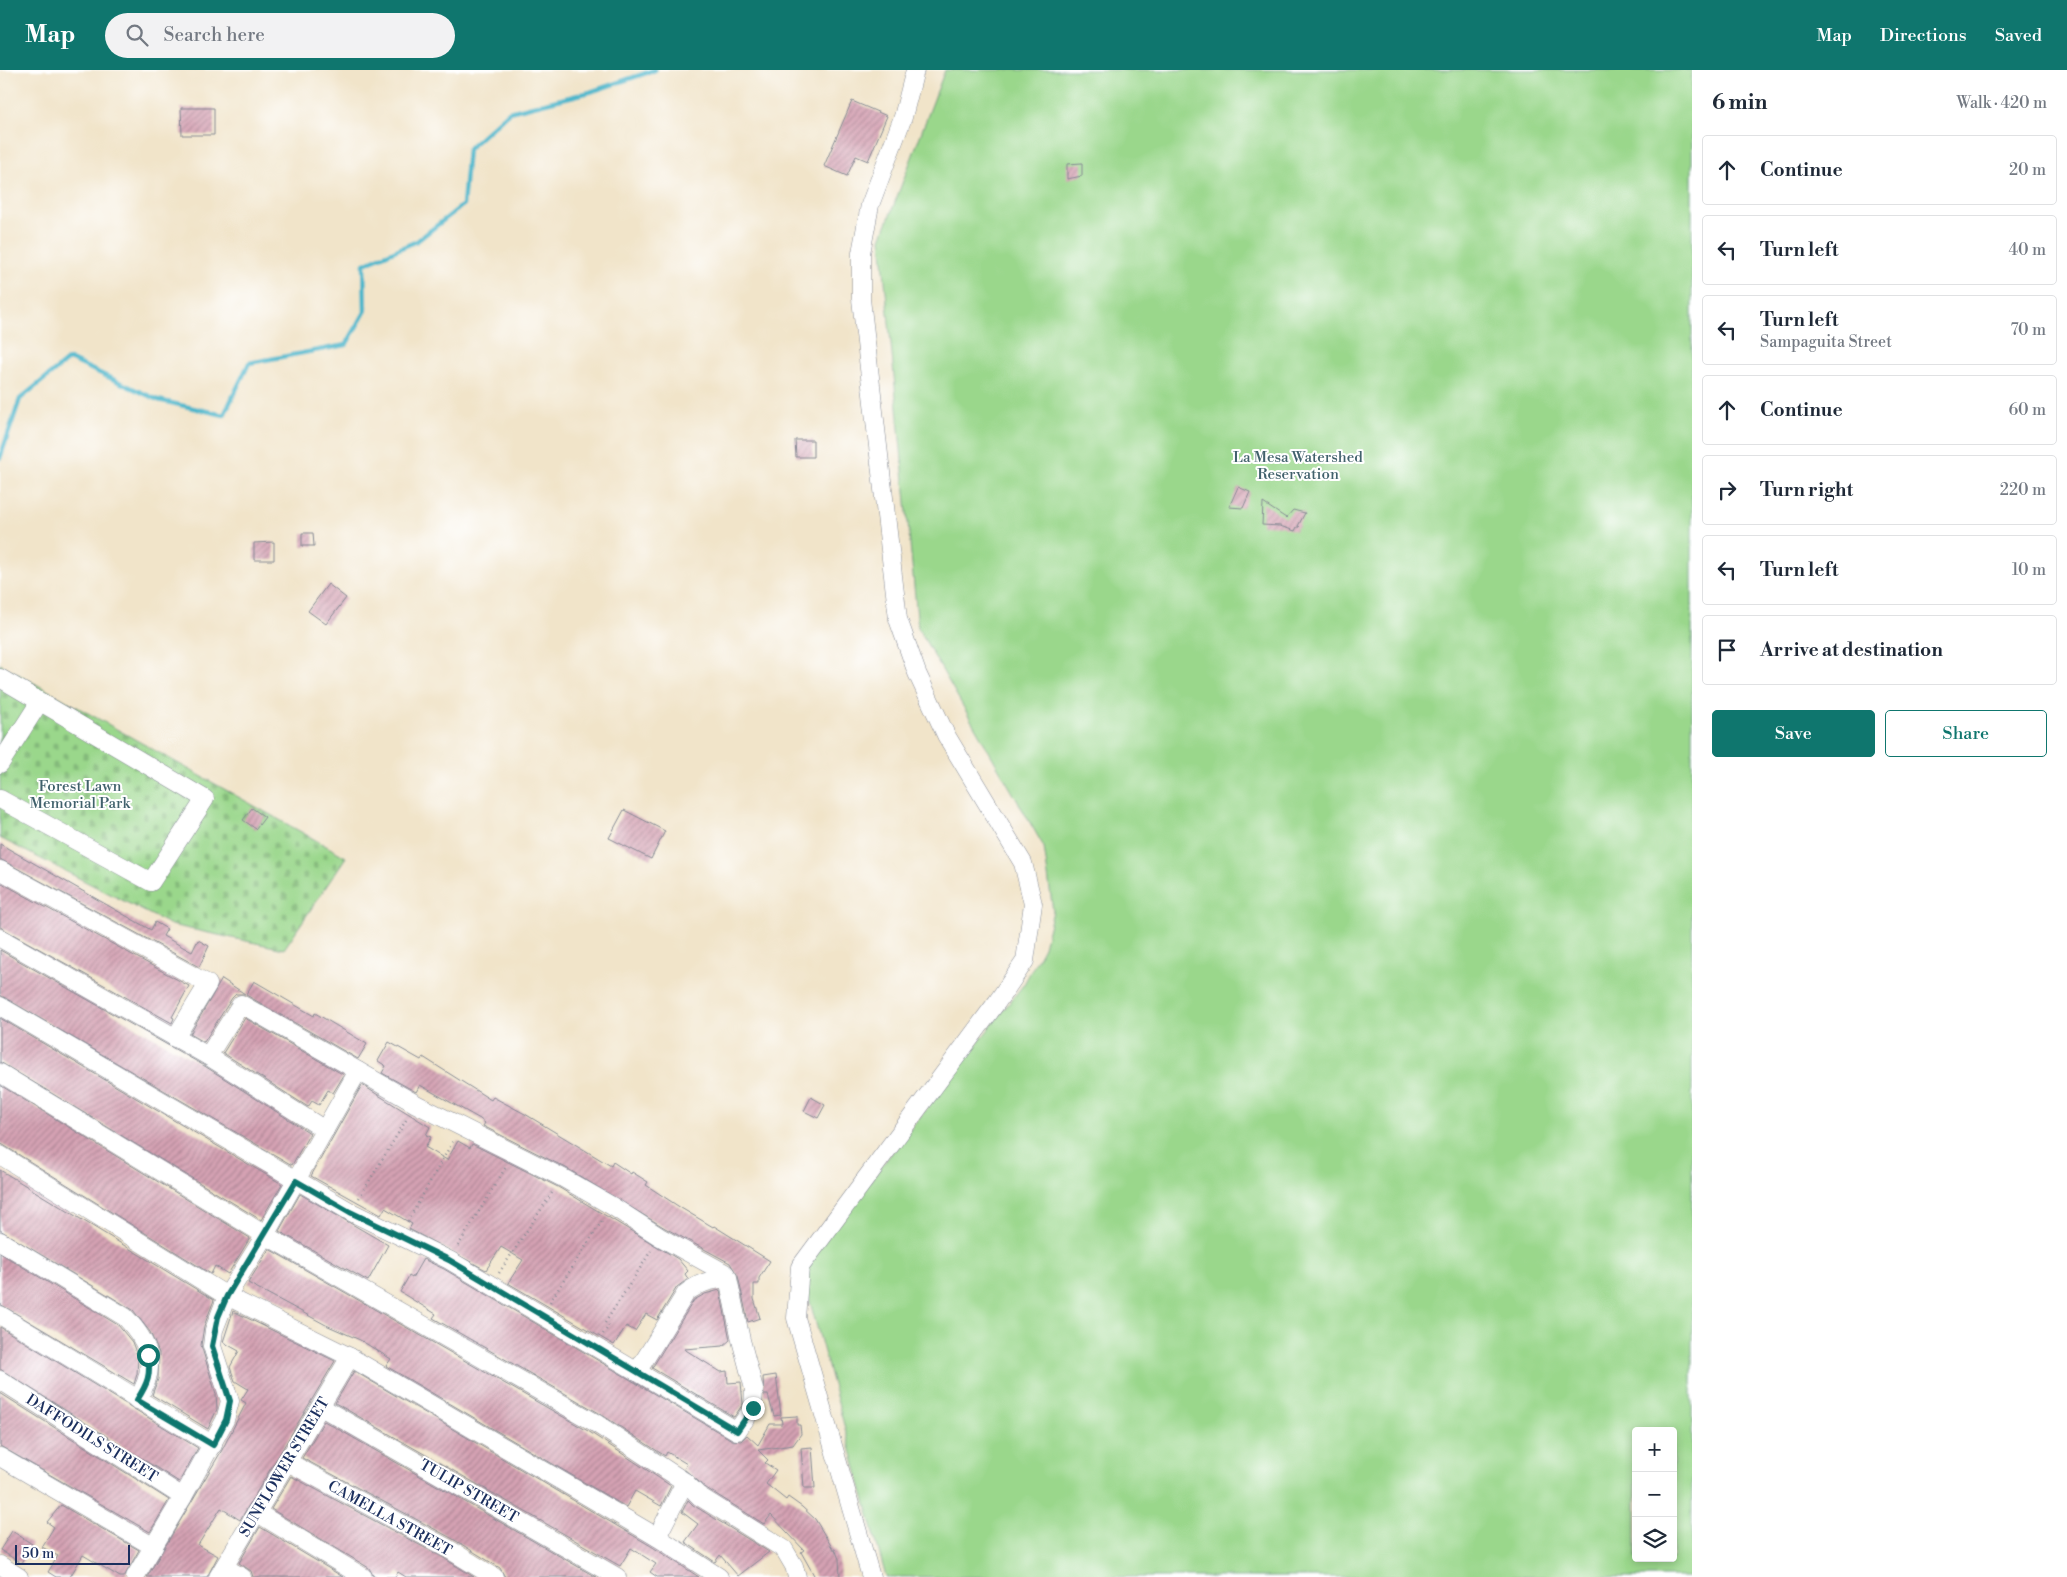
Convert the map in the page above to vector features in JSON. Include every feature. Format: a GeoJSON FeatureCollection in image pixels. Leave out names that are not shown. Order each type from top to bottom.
{"type":"FeatureCollection","features":[{"type":"Feature","properties":{"kind":"street"},"geometry":{"type":"LineString","coordinates":[[871,1577],[796,1318],[800,1268],[998,1002],[1025,961],[1033,904],[1023,863],[946,735],[916,673],[898,620],[862,308],[861,253],[870,206],[903,117],[915,70]]}},
{"type":"Feature","properties":{"kind":"street"},"geometry":{"type":"LineString","coordinates":[[0,678],[205,799],[151,882],[0,799]]}},
{"type":"Feature","properties":{"kind":"street"},"geometry":{"type":"LineString","coordinates":[[0,764],[39,702]]}},
{"type":"Feature","properties":{"kind":"street"},"geometry":{"type":"LineString","coordinates":[[0,870],[208,984],[175,1038]]}},
{"type":"Feature","properties":{"kind":"street"},"geometry":{"type":"LineString","coordinates":[[0,938],[208,1056],[325,1130]]}},
{"type":"Feature","properties":{"kind":"street"},"geometry":{"type":"LineString","coordinates":[[0,1006],[350,1212],[449,1260],[737,1431],[753,1408],[754,1389],[728,1278],[712,1265],[660,1237],[612,1206],[563,1178],[416,1104],[241,1004],[208,1056]]}},
{"type":"Feature","properties":{"kind":"street"},"geometry":{"type":"LineString","coordinates":[[135,1577],[184,1497],[226,1420],[230,1401],[212,1346],[214,1330],[227,1296],[265,1235],[358,1071]]}},
{"type":"Feature","properties":{"kind":"street"},"geometry":{"type":"LineString","coordinates":[[0,1073],[265,1235],[594,1422],[685,1482],[699,1496],[784,1550],[794,1566],[796,1577]]}},
{"type":"Feature","properties":{"kind":"street"},"geometry":{"type":"LineString","coordinates":[[0,1155],[227,1296],[350,1357],[657,1537],[719,1577]]}},
{"type":"Feature","properties":{"kind":"street"},"geometry":{"type":"LineString","coordinates":[[0,1241],[125,1317],[137,1330],[146,1342],[151,1372],[145,1388],[137,1400]]}},
{"type":"Feature","properties":{"kind":"street"},"geometry":{"type":"LineString","coordinates":[[637,1372],[686,1293],[697,1284],[706,1280],[728,1278]]}},
{"type":"Feature","properties":{"kind":"street"},"geometry":{"type":"LineString","coordinates":[[0,1315],[213,1445]]}},
{"type":"Feature","properties":{"kind":"street","name":"SUNFLOWER STREET"},"geometry":{"type":"LineString","coordinates":[[221,1572],[350,1357]]}},
{"type":"Feature","properties":{"kind":"street","name":"DAFFODILS STREET"},"geometry":{"type":"LineString","coordinates":[[0,1380],[184,1497]]}},
{"type":"Feature","properties":{"kind":"street","name":"TULIP STREET"},"geometry":{"type":"LineString","coordinates":[[321,1407],[617,1577]]}},
{"type":"Feature","properties":{"kind":"street"},"geometry":{"type":"LineString","coordinates":[[0,1457],[154,1547]]}},
{"type":"Feature","properties":{"kind":"street","name":"CAMELLA STREET"},"geometry":{"type":"LineString","coordinates":[[286,1461],[447,1548],[494,1577]]}},
{"type":"Feature","properties":{"kind":"street"},"geometry":{"type":"LineString","coordinates":[[657,1537],[685,1482]]}},
{"type":"Feature","properties":{"kind":"street"},"geometry":{"type":"LineString","coordinates":[[256,1512],[363,1577]]}},
{"type":"Feature","properties":{"kind":"street"},"geometry":{"type":"LineString","coordinates":[[0,1565],[19,1577]]}},
{"type":"Feature","properties":{"kind":"street"},"geometry":{"type":"LineString","coordinates":[[221,1572],[242,1577]]}},
{"type":"Feature","properties":{"kind":"path"},"geometry":{"type":"LineString","coordinates":[[350,1212],[416,1104]]}},
{"type":"Feature","properties":{"kind":"path"},"geometry":{"type":"LineString","coordinates":[[400,1236],[461,1126]]}},
{"type":"Feature","properties":{"kind":"path"},"geometry":{"type":"LineString","coordinates":[[449,1260],[515,1153]]}},
{"type":"Feature","properties":{"kind":"path"},"geometry":{"type":"LineString","coordinates":[[492,1285],[563,1178]]}},
{"type":"Feature","properties":{"kind":"path"},"geometry":{"type":"LineString","coordinates":[[542,1314],[612,1206]]}},
{"type":"Feature","properties":{"kind":"path"},"geometry":{"type":"LineString","coordinates":[[594,1346],[608,1326],[605,1322],[660,1237]]}},
{"type":"Feature","properties":{"kind":"green space","name":"La Mesa Watershed Reservation"},"geometry":{"type":"Polygon","coordinates":[[[945,70],[1692,70],[1692,1577],[886,1577],[801,1269],[1024,984],[1044,947],[1053,911],[1044,847],[918,628],[881,239],[945,70]]]}},
{"type":"Feature","properties":{"kind":"green space","name":"Forest Lawn Memorial Park"},"geometry":{"type":"Polygon","coordinates":[[[0,664],[346,857],[284,949],[171,925],[0,838],[0,664]]]}},
{"type":"Feature","properties":{"kind":"building"},"geometry":{"type":"Polygon","coordinates":[[[852,101],[887,116],[868,161],[856,156],[847,176],[824,166],[852,101]]]}},
{"type":"Feature","properties":{"kind":"building"},"geometry":{"type":"Polygon","coordinates":[[[181,108],[214,108],[214,135],[182,135],[181,108]]]}},
{"type":"Feature","properties":{"kind":"building"},"geometry":{"type":"Polygon","coordinates":[[[1082,163],[1082,176],[1067,179],[1067,164],[1082,163]]]}},
{"type":"Feature","properties":{"kind":"building"},"geometry":{"type":"Polygon","coordinates":[[[795,440],[813,440],[813,457],[796,457],[795,440]]]}},
{"type":"Feature","properties":{"kind":"building"},"geometry":{"type":"Polygon","coordinates":[[[1238,487],[1250,492],[1243,508],[1229,507],[1238,487]]]}},
{"type":"Feature","properties":{"kind":"building"},"geometry":{"type":"Polygon","coordinates":[[[1263,503],[1286,518],[1293,510],[1305,513],[1298,526],[1300,527],[1297,527],[1295,531],[1280,526],[1262,525],[1263,503]]]}},
{"type":"Feature","properties":{"kind":"building"},"geometry":{"type":"Polygon","coordinates":[[[302,533],[313,533],[314,546],[302,546],[302,533]]]}},
{"type":"Feature","properties":{"kind":"building"},"geometry":{"type":"Polygon","coordinates":[[[274,542],[274,560],[254,560],[254,543],[274,542]]]}},
{"type":"Feature","properties":{"kind":"building"},"geometry":{"type":"Polygon","coordinates":[[[328,584],[346,598],[326,624],[308,611],[328,584]]]}},
{"type":"Feature","properties":{"kind":"building"},"geometry":{"type":"Polygon","coordinates":[[[252,808],[265,817],[256,829],[243,820],[252,808]]]}},
{"type":"Feature","properties":{"kind":"building"},"geometry":{"type":"Polygon","coordinates":[[[624,810],[665,831],[651,859],[609,838],[624,810]]]}},
{"type":"Feature","properties":{"kind":"building"},"geometry":{"type":"Polygon","coordinates":[[[0,844],[151,930],[155,922],[167,929],[163,936],[192,952],[198,940],[209,946],[199,967],[0,859],[0,844]]]}},
{"type":"Feature","properties":{"kind":"building"},"geometry":{"type":"Polygon","coordinates":[[[0,882],[189,986],[172,1017],[174,1018],[172,1023],[0,927],[0,882]]]}},
{"type":"Feature","properties":{"kind":"building"},"geometry":{"type":"Polygon","coordinates":[[[0,950],[203,1065],[310,1133],[292,1165],[0,995],[0,950]]]}},
{"type":"Feature","properties":{"kind":"building"},"geometry":{"type":"Polygon","coordinates":[[[222,979],[245,994],[236,994],[232,998],[204,1042],[190,1034],[222,979]]]}},
{"type":"Feature","properties":{"kind":"building"},"geometry":{"type":"Polygon","coordinates":[[[254,981],[314,1016],[315,1013],[367,1044],[358,1059],[246,995],[254,981]]]}},
{"type":"Feature","properties":{"kind":"building"},"geometry":{"type":"Polygon","coordinates":[[[0,1018],[282,1184],[261,1220],[0,1062],[0,1018]]]}},
{"type":"Feature","properties":{"kind":"building"},"geometry":{"type":"Polygon","coordinates":[[[245,1018],[344,1075],[333,1093],[328,1090],[319,1105],[312,1101],[308,1107],[223,1053],[245,1018]]]}},
{"type":"Feature","properties":{"kind":"building"},"geometry":{"type":"Polygon","coordinates":[[[389,1042],[421,1060],[423,1057],[491,1100],[493,1097],[525,1114],[611,1166],[613,1162],[631,1174],[632,1172],[648,1182],[646,1185],[681,1208],[770,1261],[759,1278],[759,1284],[754,1284],[754,1299],[760,1318],[748,1322],[738,1276],[730,1263],[665,1228],[568,1169],[483,1126],[485,1123],[480,1119],[420,1085],[416,1092],[382,1073],[386,1066],[378,1061],[389,1042]]]}},
{"type":"Feature","properties":{"kind":"building"},"geometry":{"type":"Polygon","coordinates":[[[0,1085],[250,1238],[228,1274],[215,1266],[211,1274],[0,1143],[0,1085]]]}},
{"type":"Feature","properties":{"kind":"building"},"geometry":{"type":"Polygon","coordinates":[[[362,1085],[430,1127],[426,1135],[431,1137],[425,1147],[447,1160],[458,1141],[470,1148],[472,1144],[558,1187],[678,1259],[688,1271],[685,1274],[688,1279],[677,1287],[657,1320],[646,1314],[635,1331],[626,1326],[614,1345],[508,1283],[523,1260],[501,1247],[486,1270],[409,1229],[412,1224],[385,1208],[381,1215],[311,1176],[362,1085]]]}},
{"type":"Feature","properties":{"kind":"building"},"geometry":{"type":"Polygon","coordinates":[[[811,1097],[825,1105],[818,1118],[804,1111],[811,1097]]]}},
{"type":"Feature","properties":{"kind":"building"},"geometry":{"type":"Polygon","coordinates":[[[0,1170],[214,1300],[204,1326],[201,1345],[216,1394],[217,1409],[208,1429],[152,1395],[158,1379],[159,1353],[150,1332],[133,1310],[0,1230],[0,1170]]]}},
{"type":"Feature","properties":{"kind":"building"},"geometry":{"type":"Polygon","coordinates":[[[300,1194],[388,1245],[368,1281],[279,1231],[300,1194]]]}},
{"type":"Feature","properties":{"kind":"building"},"geometry":{"type":"Polygon","coordinates":[[[269,1249],[588,1431],[671,1486],[661,1506],[635,1491],[626,1507],[386,1366],[391,1359],[360,1340],[326,1325],[248,1283],[269,1249]]]}},
{"type":"Feature","properties":{"kind":"building"},"geometry":{"type":"Polygon","coordinates":[[[0,1253],[118,1325],[132,1342],[138,1358],[134,1384],[0,1304],[0,1253]]]}},
{"type":"Feature","properties":{"kind":"building"},"geometry":{"type":"Polygon","coordinates":[[[423,1259],[444,1269],[732,1440],[741,1441],[747,1435],[758,1445],[770,1424],[782,1424],[781,1417],[797,1416],[797,1425],[800,1425],[801,1434],[793,1445],[758,1450],[768,1460],[765,1463],[776,1470],[766,1484],[786,1500],[788,1497],[802,1507],[815,1519],[833,1549],[835,1549],[839,1559],[840,1577],[815,1577],[801,1552],[804,1550],[771,1515],[764,1524],[706,1488],[684,1469],[687,1464],[667,1452],[665,1456],[599,1413],[433,1318],[436,1314],[400,1292],[409,1276],[412,1278],[423,1259]]]}},
{"type":"Feature","properties":{"kind":"building"},"geometry":{"type":"Polygon","coordinates":[[[720,1290],[730,1340],[723,1346],[684,1349],[721,1372],[727,1371],[728,1383],[741,1382],[743,1404],[734,1417],[652,1368],[694,1300],[705,1294],[720,1290]]]}},
{"type":"Feature","properties":{"kind":"building"},"geometry":{"type":"Polygon","coordinates":[[[233,1311],[335,1361],[240,1520],[221,1508],[198,1545],[218,1556],[207,1577],[147,1577],[222,1450],[246,1403],[241,1400],[248,1389],[235,1381],[230,1367],[239,1351],[223,1342],[233,1311]]]}},
{"type":"Feature","properties":{"kind":"building"},"geometry":{"type":"Polygon","coordinates":[[[0,1327],[198,1448],[179,1482],[0,1369],[0,1327]]]}},
{"type":"Feature","properties":{"kind":"building"},"geometry":{"type":"Polygon","coordinates":[[[354,1371],[651,1546],[699,1577],[657,1577],[650,1572],[656,1564],[631,1548],[620,1566],[335,1403],[354,1371]]]}},
{"type":"Feature","properties":{"kind":"building"},"geometry":{"type":"Polygon","coordinates":[[[776,1375],[781,1415],[774,1416],[768,1395],[764,1395],[763,1377],[776,1375]]]}},
{"type":"Feature","properties":{"kind":"building"},"geometry":{"type":"Polygon","coordinates":[[[0,1393],[169,1500],[150,1532],[0,1446],[0,1393]]]}},
{"type":"Feature","properties":{"kind":"building"},"geometry":{"type":"Polygon","coordinates":[[[324,1421],[596,1577],[505,1577],[500,1568],[453,1539],[302,1458],[324,1421]]]}},
{"type":"Feature","properties":{"kind":"building"},"geometry":{"type":"Polygon","coordinates":[[[812,1447],[815,1488],[804,1488],[801,1448],[812,1447]]]}},
{"type":"Feature","properties":{"kind":"building"},"geometry":{"type":"Polygon","coordinates":[[[291,1476],[442,1557],[474,1577],[406,1577],[398,1572],[395,1577],[374,1577],[369,1568],[271,1509],[291,1476]]]}},
{"type":"Feature","properties":{"kind":"building"},"geometry":{"type":"Polygon","coordinates":[[[688,1500],[693,1505],[769,1552],[738,1576],[720,1555],[715,1562],[685,1542],[698,1524],[682,1512],[688,1500]]]}},
{"type":"Feature","properties":{"kind":"building"},"geometry":{"type":"Polygon","coordinates":[[[61,1505],[139,1550],[124,1577],[120,1577],[83,1555],[70,1577],[56,1577],[48,1572],[58,1556],[42,1547],[54,1527],[47,1522],[61,1505]]]}},
{"type":"Feature","properties":{"kind":"building"},"geometry":{"type":"Polygon","coordinates":[[[260,1527],[343,1577],[253,1577],[251,1571],[239,1563],[260,1527]]]}},
{"type":"Feature","properties":{"kind":"building"},"geometry":{"type":"Polygon","coordinates":[[[12,1531],[32,1544],[21,1563],[0,1550],[12,1531]]]}},
{"type":"Feature","properties":{"kind":"waterway"},"geometry":{"type":"LineString","coordinates":[[0,458],[20,399],[69,359],[158,400],[224,415],[249,363],[346,345],[365,312],[364,264],[417,241],[463,205],[468,149],[509,112],[590,92],[655,70]]}},
{"type":"Feature","properties":{"kind":"route"},"geometry":{"type":"LineString","coordinates":[[148,1355],[151,1372],[145,1388],[137,1400],[213,1445],[226,1420],[230,1401],[212,1346],[218,1317],[227,1296],[296,1181],[350,1212],[449,1260],[737,1431],[753,1408]]}}]}
